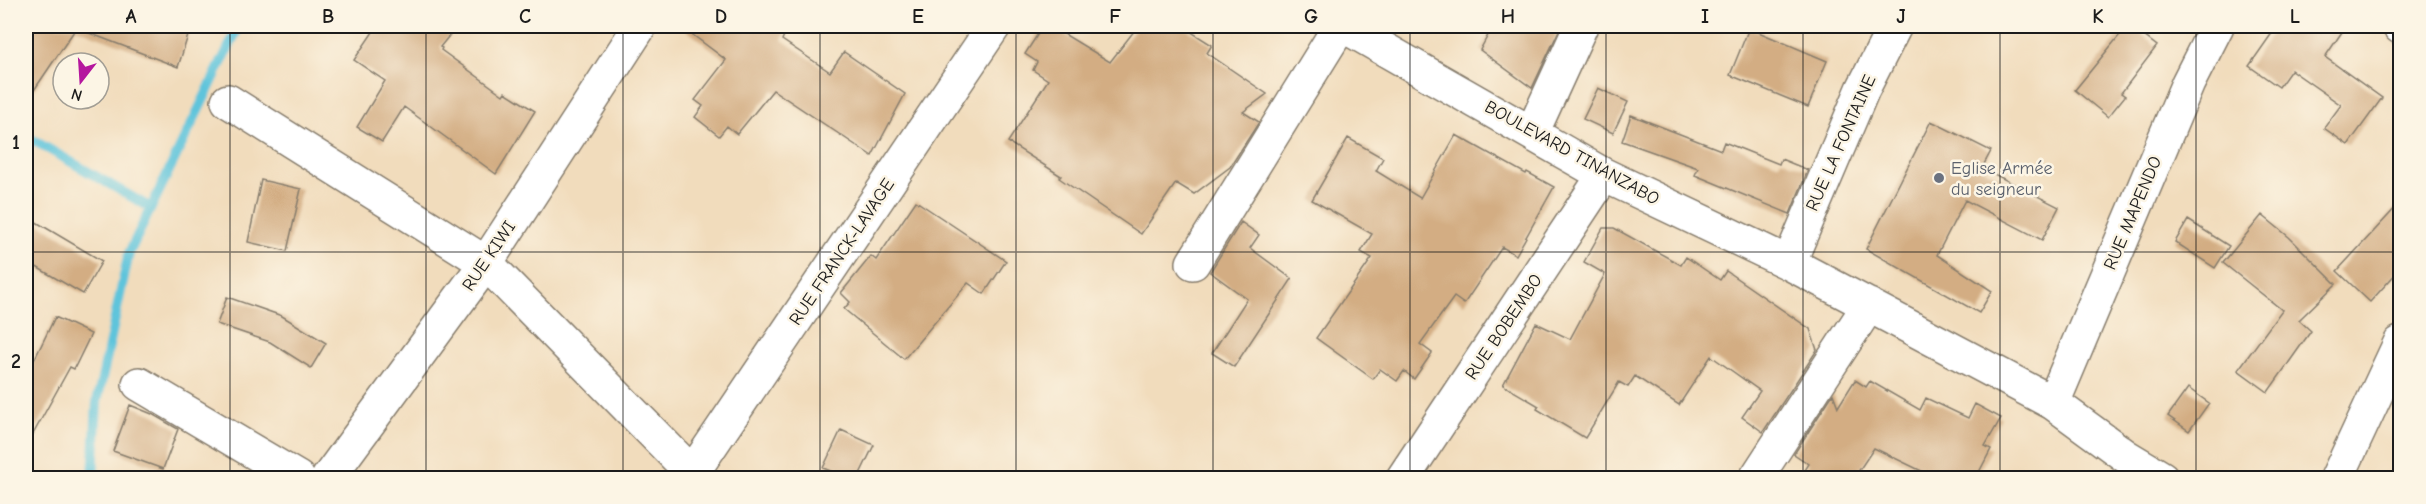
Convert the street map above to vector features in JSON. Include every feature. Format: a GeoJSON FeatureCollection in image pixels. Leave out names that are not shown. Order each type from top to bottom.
{"type":"FeatureCollection","features":[{"type":"Feature","properties":{"kind":"street","name":"RUE KIWI"},"geometry":{"type":"LineString","coordinates":[[328,478],[486,263],[640,26]]}},
{"type":"Feature","properties":{"kind":"street","name":"RUE FRANCK-LAVAGE"},"geometry":{"type":"LineString","coordinates":[[691,476],[993,26]]}},
{"type":"Feature","properties":{"kind":"street"},"geometry":{"type":"LineString","coordinates":[[1193,263],[1340,26]]}},
{"type":"Feature","properties":{"kind":"street","name":"BOULEVARD TINANZABO"},"geometry":{"type":"LineString","coordinates":[[1344,26],[1604,175],[1790,263],[2054,403],[2119,468],[2162,478]]}},
{"type":"Feature","properties":{"kind":"street"},"geometry":{"type":"LineString","coordinates":[[1532,133],[1581,26]]}},
{"type":"Feature","properties":{"kind":"street","name":"RUE LA FONTAINE"},"geometry":{"type":"LineString","coordinates":[[1790,263],[1863,89],[1895,26]]}},
{"type":"Feature","properties":{"kind":"street","name":"RUE MAPENDO"},"geometry":{"type":"LineString","coordinates":[[2054,403],[2188,83],[2217,26]]}},
{"type":"Feature","properties":{"kind":"street"},"geometry":{"type":"LineString","coordinates":[[228,101],[486,263],[691,476]]}},
{"type":"Feature","properties":{"kind":"street","name":"RUE BOBEMBO"},"geometry":{"type":"LineString","coordinates":[[1403,478],[1604,175]]}},
{"type":"Feature","properties":{"kind":"street"},"geometry":{"type":"LineString","coordinates":[[1756,478],[1869,305]]}},
{"type":"Feature","properties":{"kind":"street"},"geometry":{"type":"LineString","coordinates":[[2337,478],[2400,343]]}},
{"type":"Feature","properties":{"kind":"street"},"geometry":{"type":"LineString","coordinates":[[139,384],[298,478]]}},
{"type":"Feature","properties":{"kind":"building"},"geometry":{"type":"Polygon","coordinates":[[[26,26],[191,26],[178,67],[76,28],[60,51],[51,51],[51,65],[26,102],[26,26]]]}},
{"type":"Feature","properties":{"kind":"building"},"geometry":{"type":"Polygon","coordinates":[[[377,26],[457,26],[440,47],[441,50],[503,95],[505,92],[535,111],[496,174],[404,107],[382,142],[357,127],[385,81],[354,60],[377,26]]]}},
{"type":"Feature","properties":{"kind":"building"},"geometry":{"type":"Polygon","coordinates":[[[681,26],[788,26],[782,40],[830,72],[844,52],[905,94],[872,156],[773,90],[737,134],[727,126],[719,136],[695,117],[703,106],[695,100],[726,60],[681,26]]]}},
{"type":"Feature","properties":{"kind":"building"},"geometry":{"type":"Polygon","coordinates":[[[1043,26],[1051,26],[1110,62],[1138,26],[1182,26],[1212,45],[1207,53],[1267,94],[1243,112],[1259,122],[1230,167],[1194,194],[1176,183],[1141,234],[1059,178],[1061,176],[1008,142],[1048,80],[1033,70],[1037,62],[1025,54],[1043,26]]]}},
{"type":"Feature","properties":{"kind":"building"},"geometry":{"type":"Polygon","coordinates":[[[1493,26],[1561,26],[1532,88],[1480,50],[1493,26]]]}},
{"type":"Feature","properties":{"kind":"building"},"geometry":{"type":"Polygon","coordinates":[[[2127,26],[2131,26],[2157,46],[2121,93],[2125,96],[2108,117],[2075,90],[2127,26]]]}},
{"type":"Feature","properties":{"kind":"building"},"geometry":{"type":"Polygon","coordinates":[[[2277,26],[2346,26],[2325,57],[2382,98],[2348,145],[2324,128],[2341,105],[2291,70],[2279,87],[2249,66],[2277,26]]]}},
{"type":"Feature","properties":{"kind":"building"},"geometry":{"type":"Polygon","coordinates":[[[1749,28],[1827,61],[1808,107],[1730,75],[1749,28]]]}},
{"type":"Feature","properties":{"kind":"building"},"geometry":{"type":"Polygon","coordinates":[[[1598,88],[1628,102],[1613,133],[1583,119],[1598,88]]]}},
{"type":"Feature","properties":{"kind":"building"},"geometry":{"type":"Polygon","coordinates":[[[1631,115],[1721,150],[1724,142],[1779,164],[1781,159],[1808,170],[1790,214],[1695,175],[1698,168],[1622,141],[1631,115]]]}},
{"type":"Feature","properties":{"kind":"building"},"geometry":{"type":"Polygon","coordinates":[[[1931,121],[1991,151],[1982,168],[2059,207],[2042,240],[1965,200],[1937,255],[1992,291],[1979,313],[1866,249],[1931,121]]]}},
{"type":"Feature","properties":{"kind":"building"},"geometry":{"type":"Polygon","coordinates":[[[1456,135],[1554,187],[1516,255],[1502,247],[1464,304],[1454,297],[1420,344],[1432,353],[1414,379],[1404,371],[1397,381],[1380,369],[1373,379],[1316,338],[1372,258],[1361,252],[1372,234],[1312,200],[1348,138],[1383,158],[1376,171],[1420,198],[1456,135]]]}},
{"type":"Feature","properties":{"kind":"building"},"geometry":{"type":"Polygon","coordinates":[[[261,180],[301,189],[287,251],[248,242],[261,180]]]}},
{"type":"Feature","properties":{"kind":"building"},"geometry":{"type":"Polygon","coordinates":[[[916,201],[1006,261],[984,294],[968,283],[904,359],[844,309],[850,302],[841,293],[871,256],[876,260],[916,201]]]}},
{"type":"Feature","properties":{"kind":"building"},"geometry":{"type":"Polygon","coordinates":[[[2400,203],[2400,269],[2370,302],[2337,271],[2400,203]]]}},
{"type":"Feature","properties":{"kind":"building"},"geometry":{"type":"Polygon","coordinates":[[[2262,215],[2289,237],[2336,284],[2299,320],[2311,331],[2268,392],[2238,370],[2282,310],[2223,263],[2262,215]]]}},
{"type":"Feature","properties":{"kind":"building"},"geometry":{"type":"Polygon","coordinates":[[[26,216],[102,261],[83,294],[26,261],[26,216]]]}},
{"type":"Feature","properties":{"kind":"building"},"geometry":{"type":"Polygon","coordinates":[[[2188,220],[2229,246],[2215,268],[2175,242],[2188,220]]]}},
{"type":"Feature","properties":{"kind":"building"},"geometry":{"type":"Polygon","coordinates":[[[1241,222],[1259,235],[1250,248],[1292,279],[1234,367],[1212,353],[1247,299],[1210,272],[1241,222]]]}},
{"type":"Feature","properties":{"kind":"building"},"geometry":{"type":"Polygon","coordinates":[[[1603,228],[1614,228],[1681,265],[1686,257],[1720,280],[1726,271],[1810,329],[1817,350],[1763,432],[1742,417],[1760,391],[1711,356],[1679,405],[1635,376],[1628,387],[1619,382],[1585,438],[1537,409],[1539,406],[1503,385],[1536,323],[1570,339],[1605,274],[1584,262],[1603,228]]]}},
{"type":"Feature","properties":{"kind":"building"},"geometry":{"type":"Polygon","coordinates":[[[227,297],[282,316],[326,343],[311,368],[270,342],[217,324],[227,297]]]}},
{"type":"Feature","properties":{"kind":"building"},"geometry":{"type":"Polygon","coordinates":[[[55,317],[91,334],[74,369],[70,367],[26,447],[26,377],[55,317]]]}},
{"type":"Feature","properties":{"kind":"building"},"geometry":{"type":"Polygon","coordinates":[[[1855,380],[1866,387],[1870,381],[1920,410],[1926,398],[1968,418],[1975,404],[2001,418],[1985,446],[1991,449],[1976,478],[1936,478],[1874,448],[1854,478],[1800,478],[1809,464],[1794,454],[1833,394],[1838,407],[1855,380]]]}},
{"type":"Feature","properties":{"kind":"building"},"geometry":{"type":"Polygon","coordinates":[[[2188,388],[2209,403],[2189,431],[2168,416],[2188,388]]]}},
{"type":"Feature","properties":{"kind":"building"},"geometry":{"type":"Polygon","coordinates":[[[130,405],[178,429],[163,469],[113,451],[130,405]]]}},
{"type":"Feature","properties":{"kind":"building"},"geometry":{"type":"Polygon","coordinates":[[[841,430],[874,445],[858,478],[830,478],[833,472],[823,468],[841,430]]]}},
{"type":"Feature","properties":{"kind":"waterway"},"geometry":{"type":"LineString","coordinates":[[93,478],[97,402],[129,253],[239,26]]}},
{"type":"Feature","properties":{"kind":"waterway"},"geometry":{"type":"LineString","coordinates":[[26,136],[151,208]]}},
{"type":"Feature","properties":{"kind":"place","name":"Eglise Armée du seigneur"},"geometry":{"type":"Point","coordinates":[1939,178]}}]}
